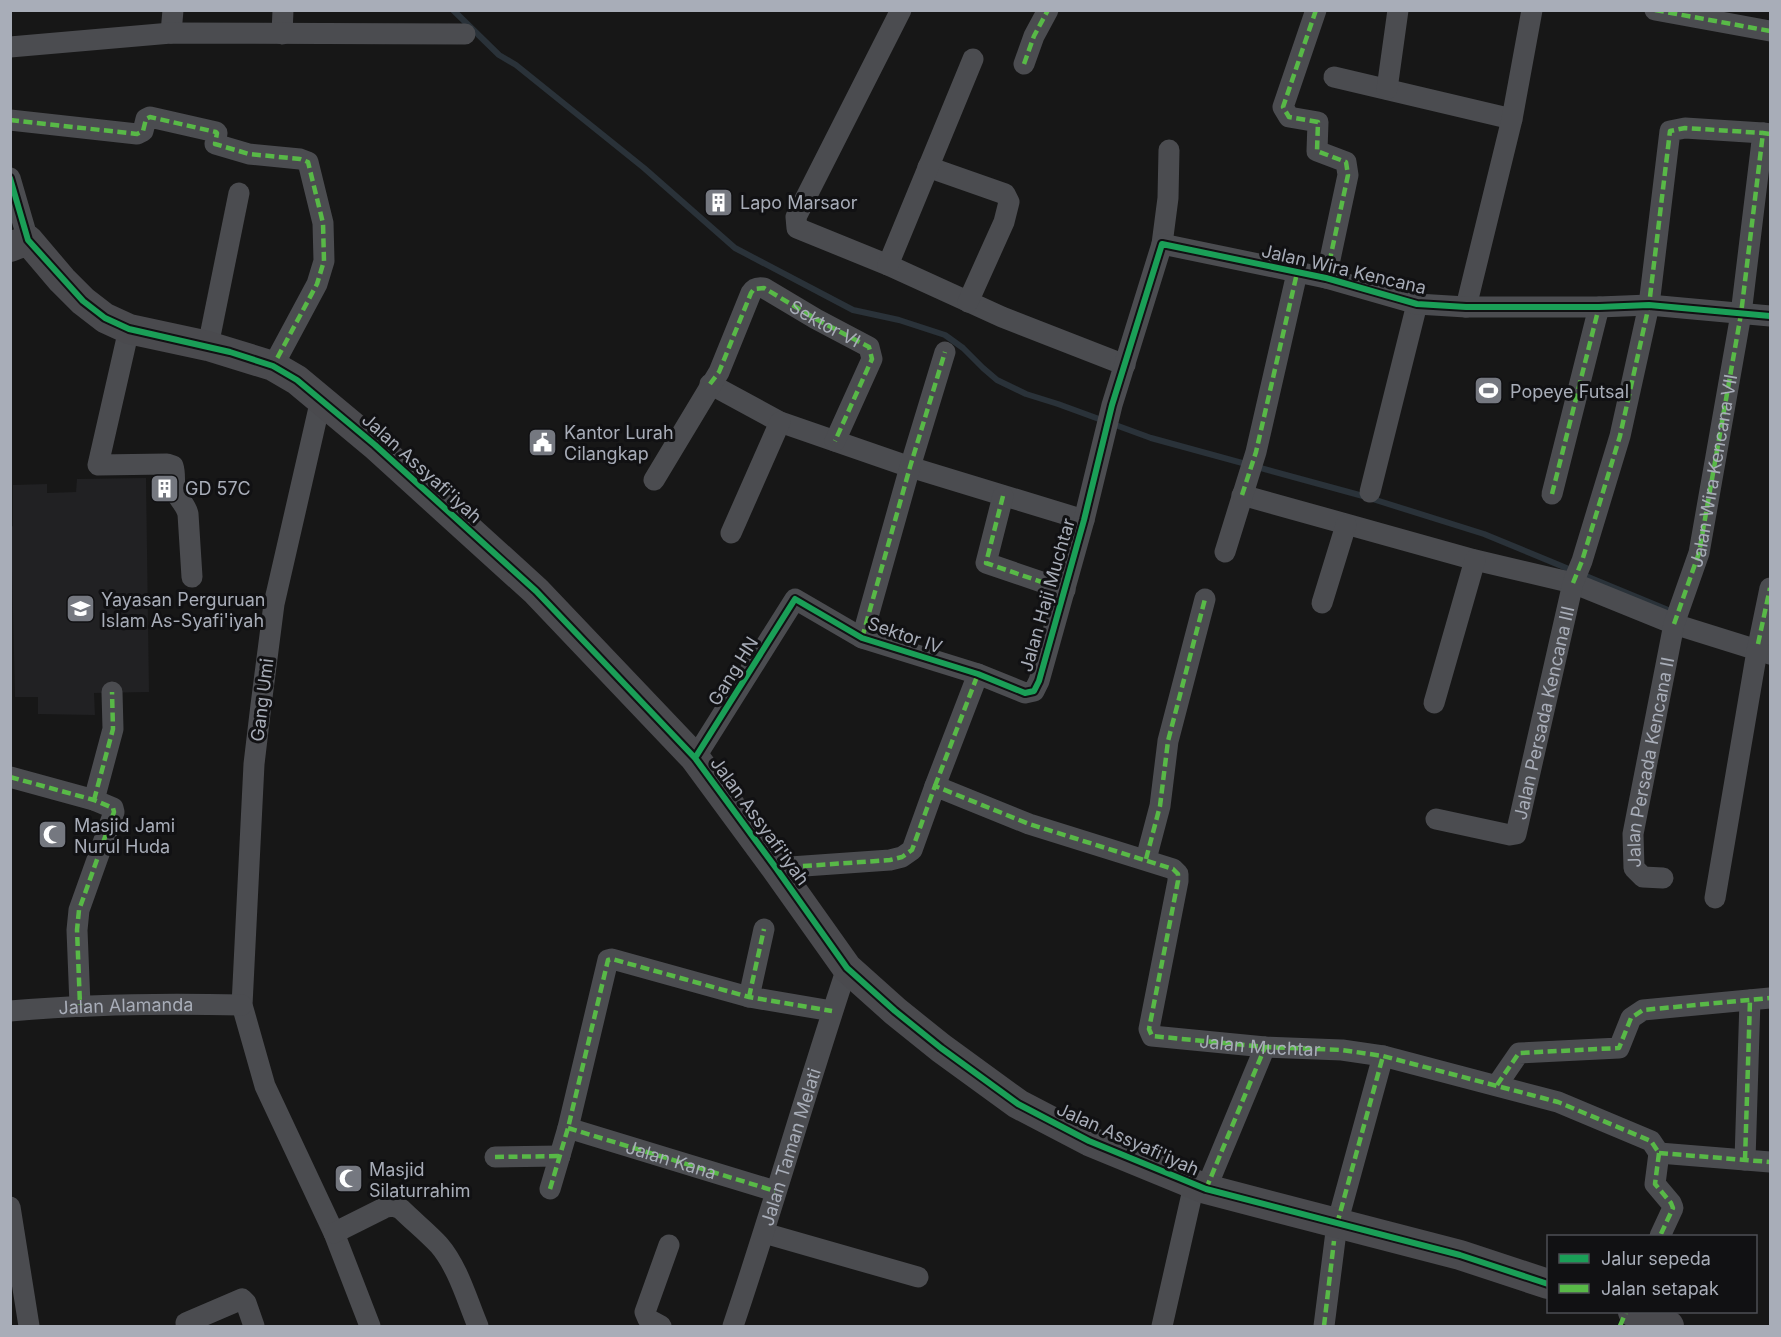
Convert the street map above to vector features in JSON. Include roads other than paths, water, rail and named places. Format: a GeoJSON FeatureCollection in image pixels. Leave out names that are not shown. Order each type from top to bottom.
{"type":"FeatureCollection","features":[{"type":"Feature","properties":{"kind":"street"},"geometry":{"type":"LineString","coordinates":[[171,33],[173,10]]}},
{"type":"Feature","properties":{"kind":"street"},"geometry":{"type":"LineString","coordinates":[[282,34],[283,10]]}},
{"type":"Feature","properties":{"kind":"street"},"geometry":{"type":"LineString","coordinates":[[901,10],[795,217],[797,228],[888,265],[968,302],[1125,365],[1162,244],[1168,198],[1169,150]]}},
{"type":"Feature","properties":{"kind":"street"},"geometry":{"type":"LineString","coordinates":[[1024,64],[1034,36],[1048,10]]}},
{"type":"Feature","properties":{"kind":"street"},"geometry":{"type":"LineString","coordinates":[[1316,10],[1283,107],[1289,117],[1318,122],[1317,151],[1346,162],[1348,175],[1326,278]]}},
{"type":"Feature","properties":{"kind":"street"},"geometry":{"type":"LineString","coordinates":[[1387,89],[1398,10]]}},
{"type":"Feature","properties":{"kind":"street"},"geometry":{"type":"LineString","coordinates":[[1466,307],[1512,119],[1532,10]]}},
{"type":"Feature","properties":{"kind":"street"},"geometry":{"type":"LineString","coordinates":[[1655,10],[1770,31]]}},
{"type":"Feature","properties":{"kind":"street"},"geometry":{"type":"LineString","coordinates":[[10,47],[171,33],[465,34]]}},
{"type":"Feature","properties":{"kind":"street"},"geometry":{"type":"LineString","coordinates":[[888,265],[973,59]]}},
{"type":"Feature","properties":{"kind":"street"},"geometry":{"type":"LineString","coordinates":[[1334,77],[1512,119]]}},
{"type":"Feature","properties":{"kind":"street"},"geometry":{"type":"LineString","coordinates":[[10,120],[137,134],[143,131],[146,119],[150,117],[216,132],[215,144],[238,151],[308,162],[323,223],[324,261],[317,284],[273,366]]}},
{"type":"Feature","properties":{"kind":"street"},"geometry":{"type":"LineString","coordinates":[[1577,574],[1620,436],[1649,305],[1670,131],[1685,128],[1767,133]]}},
{"type":"Feature","properties":{"kind":"street","name":"Jalan Wira Kencana VII"},"geometry":{"type":"LineString","coordinates":[[1675,622],[1699,553],[1741,314],[1767,133]]}},
{"type":"Feature","properties":{"kind":"street"},"geometry":{"type":"LineString","coordinates":[[928,167],[1005,194],[1009,202],[1004,222],[968,302]]}},
{"type":"Feature","properties":{"kind":"street"},"geometry":{"type":"LineString","coordinates":[[10,178],[19,244]]}},
{"type":"Feature","properties":{"kind":"street"},"geometry":{"type":"LineString","coordinates":[[208,346],[239,193]]}},
{"type":"Feature","properties":{"kind":"street","name":"Jalan Assyafi'iyah"},"geometry":{"type":"LineString","coordinates":[[19,244],[105,318],[129,329],[208,346],[273,366],[297,380],[375,445],[536,591],[695,758],[847,968],[931,1040],[1018,1104],[1089,1141],[1200,1187],[1460,1255],[1547,1284]]}},
{"type":"Feature","properties":{"kind":"street","name":"Jalan Wira Kencana"},"geometry":{"type":"LineString","coordinates":[[1162,244],[1326,278],[1417,304],[1466,307],[1649,305],[1770,316]]}},
{"type":"Feature","properties":{"kind":"street"},"geometry":{"type":"LineString","coordinates":[[1225,552],[1253,460],[1297,273]]}},
{"type":"Feature","properties":{"kind":"street","name":"Sektor VI"},"geometry":{"type":"LineString","coordinates":[[710,384],[719,372],[754,289],[764,288],[869,347],[871,351],[872,359],[835,441]]}},
{"type":"Feature","properties":{"kind":"street"},"geometry":{"type":"LineString","coordinates":[[1371,492],[1417,304]]}},
{"type":"Feature","properties":{"kind":"street"},"geometry":{"type":"LineString","coordinates":[[1552,494],[1599,307]]}},
{"type":"Feature","properties":{"kind":"street"},"geometry":{"type":"LineString","coordinates":[[129,329],[98,465],[167,464],[173,466],[177,495],[186,505],[188,514],[192,577]]}},
{"type":"Feature","properties":{"kind":"street"},"geometry":{"type":"LineString","coordinates":[[862,638],[945,352]]}},
{"type":"Feature","properties":{"kind":"street","name":"Jalan Haji Muchtar"},"geometry":{"type":"LineString","coordinates":[[978,674],[1025,693],[1034,691],[1039,681],[1084,520],[1112,405],[1125,365]]}},
{"type":"Feature","properties":{"kind":"street"},"geometry":{"type":"LineString","coordinates":[[654,480],[710,384],[780,422],[910,467],[1084,520]]}},
{"type":"Feature","properties":{"kind":"street","name":"Gang Umi"},"geometry":{"type":"LineString","coordinates":[[321,399],[274,604],[254,764],[242,1005],[265,1086],[334,1233],[370,1326]]}},
{"type":"Feature","properties":{"kind":"street"},"geometry":{"type":"LineString","coordinates":[[731,533],[780,422]]}},
{"type":"Feature","properties":{"kind":"street"},"geometry":{"type":"LineString","coordinates":[[1242,495],[1475,560],[1577,574],[1675,622],[1762,645]]}},
{"type":"Feature","properties":{"kind":"street"},"geometry":{"type":"LineString","coordinates":[[1003,496],[986,563],[1065,591]]}},
{"type":"Feature","properties":{"kind":"street"},"geometry":{"type":"LineString","coordinates":[[1322,603],[1346,525]]}},
{"type":"Feature","properties":{"kind":"street"},"geometry":{"type":"LineString","coordinates":[[1434,703],[1475,560]]}},
{"type":"Feature","properties":{"kind":"street","name":"Jalan Persada Kencana III"},"geometry":{"type":"LineString","coordinates":[[1436,819],[1510,835],[1516,834],[1577,574]]}},
{"type":"Feature","properties":{"kind":"street"},"geometry":{"type":"LineString","coordinates":[[1715,898],[1762,645],[1770,588]]}},
{"type":"Feature","properties":{"kind":"street","name":"Gang HN"},"geometry":{"type":"LineString","coordinates":[[695,758],[795,599]]}},
{"type":"Feature","properties":{"kind":"street","name":"Sektor IV"},"geometry":{"type":"LineString","coordinates":[[795,599],[862,638],[978,674]]}},
{"type":"Feature","properties":{"kind":"street"},"geometry":{"type":"LineString","coordinates":[[1146,859],[1160,806],[1168,741],[1205,599]]}},
{"type":"Feature","properties":{"kind":"street","name":"Jalan Persada Kencana II"},"geometry":{"type":"LineString","coordinates":[[1663,878],[1643,878],[1634,868],[1633,834],[1675,622]]}},
{"type":"Feature","properties":{"kind":"street"},"geometry":{"type":"LineString","coordinates":[[776,868],[890,861],[912,850],[978,674]]}},
{"type":"Feature","properties":{"kind":"street"},"geometry":{"type":"LineString","coordinates":[[94,800],[112,729],[112,692]]}},
{"type":"Feature","properties":{"kind":"street"},"geometry":{"type":"LineString","coordinates":[[10,777],[94,800],[111,806],[114,812],[79,910],[76,930],[80,1005]]}},
{"type":"Feature","properties":{"kind":"street","name":"Jalan Muchtar"},"geometry":{"type":"LineString","coordinates":[[935,786],[1029,824],[1146,859],[1173,869],[1178,874],[1149,1029],[1152,1035],[1265,1047],[1342,1050],[1383,1056],[1558,1102],[1651,1141],[1659,1153]]}},
{"type":"Feature","properties":{"kind":"street"},"geometry":{"type":"LineString","coordinates":[[749,997],[764,929]]}},
{"type":"Feature","properties":{"kind":"street"},"geometry":{"type":"LineString","coordinates":[[550,1189],[568,1128],[608,960],[612,959],[749,997],[832,1011]]}},
{"type":"Feature","properties":{"kind":"street","name":"Jalan Taman Melati"},"geometry":{"type":"LineString","coordinates":[[733,1326],[847,968]]}},
{"type":"Feature","properties":{"kind":"street"},"geometry":{"type":"LineString","coordinates":[[1497,1085],[1519,1053],[1619,1048],[1631,1018],[1643,1010],[1760,999],[1745,1160]]}},
{"type":"Feature","properties":{"kind":"street","name":"Jalan Alamanda"},"geometry":{"type":"LineString","coordinates":[[10,1011],[80,1005],[161,1003],[242,1005]]}},
{"type":"Feature","properties":{"kind":"street"},"geometry":{"type":"LineString","coordinates":[[1162,1326],[1200,1187],[1265,1047]]}},
{"type":"Feature","properties":{"kind":"street"},"geometry":{"type":"LineString","coordinates":[[1324,1326],[1337,1224],[1383,1056]]}},
{"type":"Feature","properties":{"kind":"street","name":"Jalan Kana"},"geometry":{"type":"LineString","coordinates":[[568,1128],[775,1191]]}},
{"type":"Feature","properties":{"kind":"street"},"geometry":{"type":"LineString","coordinates":[[1660,1235],[1673,1208],[1655,1184],[1659,1153],[1770,1162]]}},
{"type":"Feature","properties":{"kind":"street"},"geometry":{"type":"LineString","coordinates":[[495,1157],[560,1156]]}},
{"type":"Feature","properties":{"kind":"street"},"geometry":{"type":"LineString","coordinates":[[334,1233],[386,1207],[393,1206],[401,1209],[440,1246],[448,1258],[457,1273],[478,1326]]}},
{"type":"Feature","properties":{"kind":"street"},"geometry":{"type":"LineString","coordinates":[[10,1207],[29,1326]]}},
{"type":"Feature","properties":{"kind":"street"},"geometry":{"type":"LineString","coordinates":[[764,1233],[918,1277]]}},
{"type":"Feature","properties":{"kind":"street"},"geometry":{"type":"LineString","coordinates":[[661,1326],[648,1319],[646,1308],[669,1245]]}},
{"type":"Feature","properties":{"kind":"street"},"geometry":{"type":"LineString","coordinates":[[185,1325],[242,1299],[246,1302],[254,1326]]}},
{"type":"Feature","properties":{"kind":"street"},"geometry":{"type":"LineString","coordinates":[[1638,1313],[1669,1326]]}},
{"type":"Feature","properties":{"kind":"waterway"},"geometry":{"type":"LineString","coordinates":[[453,10],[499,55],[516,65],[644,168],[735,248],[853,310],[899,320],[945,335],[963,348],[997,380],[1026,394],[1151,438],[1363,496],[1484,534],[1673,612]]}},
{"type":"Feature","properties":{"kind":"place","name":"Lapo Marsaor"},"geometry":{"type":"Point","coordinates":[719,202]}},
{"type":"Feature","properties":{"kind":"place","name":"Popeye Futsal"},"geometry":{"type":"Point","coordinates":[1489,391]}},
{"type":"Feature","properties":{"kind":"place","name":"Kantor Lurah Cilangkap"},"geometry":{"type":"Point","coordinates":[543,442]}},
{"type":"Feature","properties":{"kind":"place","name":"GD 57C"},"geometry":{"type":"Point","coordinates":[164,488]}},
{"type":"Feature","properties":{"kind":"place","name":"Yayasan Perguruan Islam As-Syafi'iyah"},"geometry":{"type":"Point","coordinates":[80,609]}},
{"type":"Feature","properties":{"kind":"place","name":"Masjid Jami Nurul Huda"},"geometry":{"type":"Point","coordinates":[53,835]}},
{"type":"Feature","properties":{"kind":"place","name":"Masjid Silaturrahim"},"geometry":{"type":"Point","coordinates":[348,1179]}}]}
